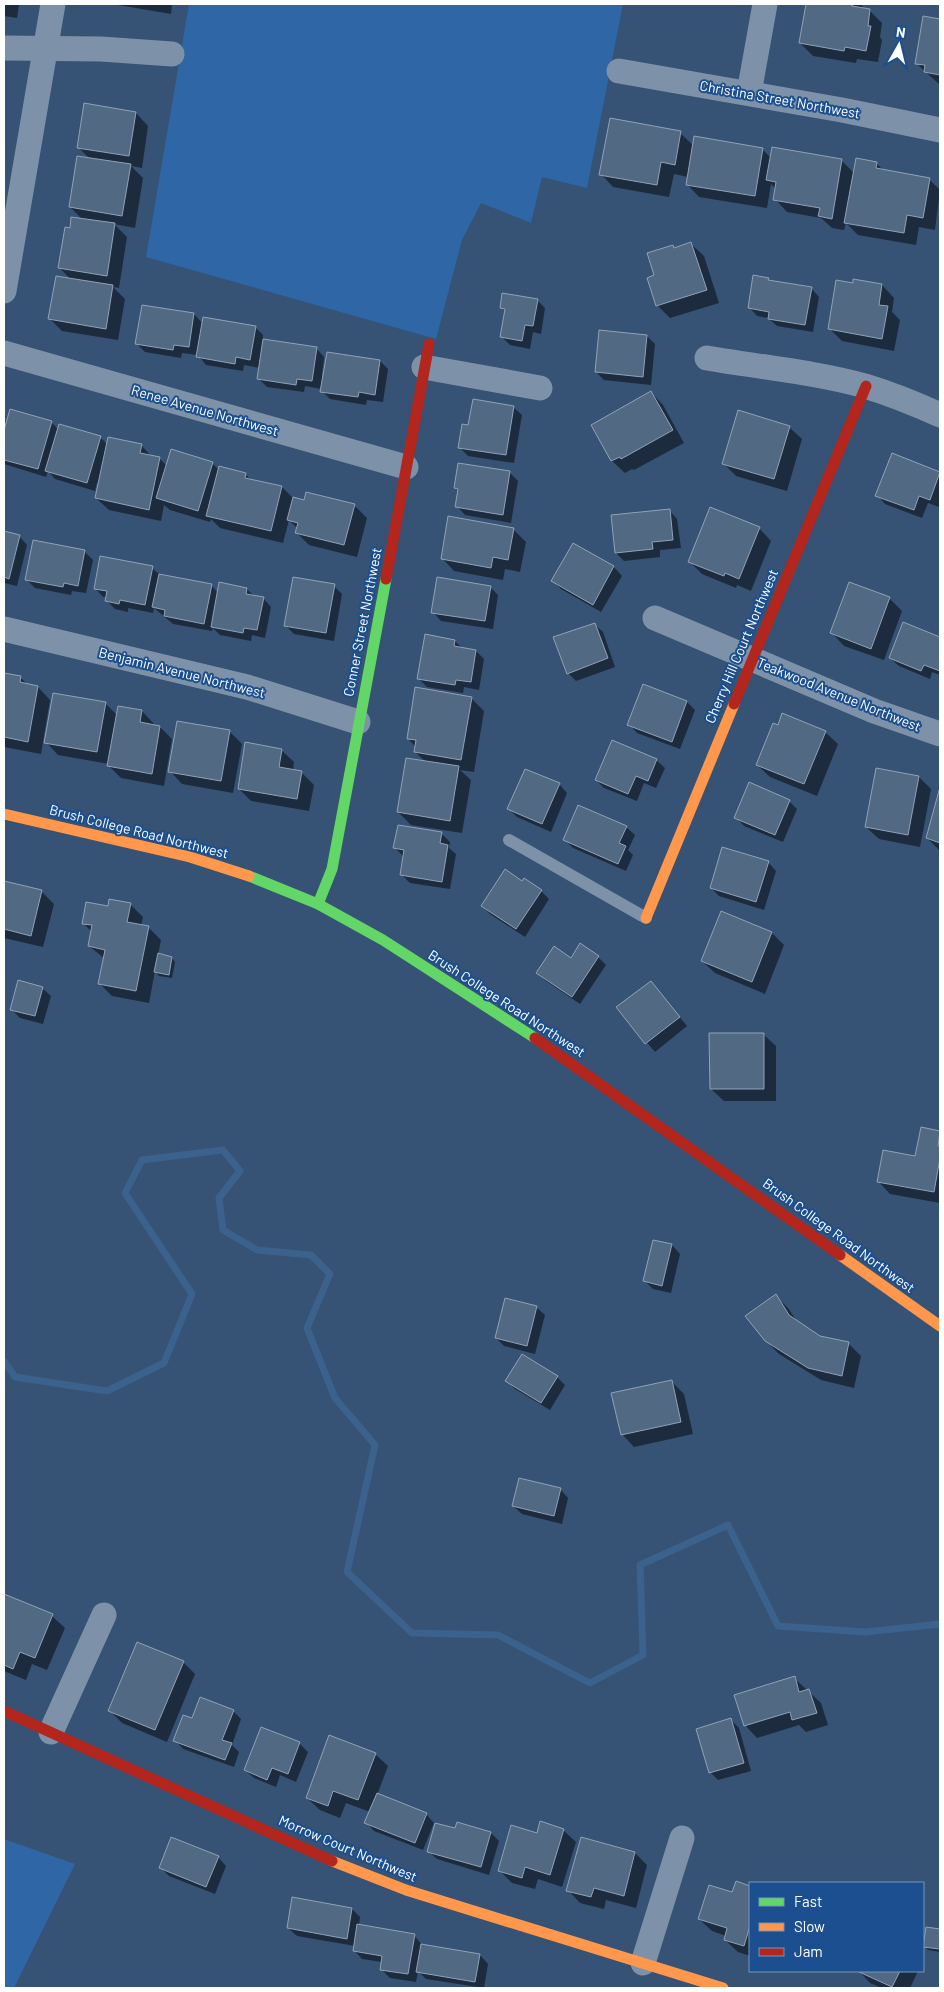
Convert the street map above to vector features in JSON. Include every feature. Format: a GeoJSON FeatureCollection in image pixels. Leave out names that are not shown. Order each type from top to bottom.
{"type":"FeatureCollection","features":[{"type":"Feature","properties":{"kind":"street"},"geometry":{"type":"LineString","coordinates":[[4,291],[53,4]]}},
{"type":"Feature","properties":{"kind":"street"},"geometry":{"type":"LineString","coordinates":[[749,93],[765,4]]}},
{"type":"Feature","properties":{"kind":"street"},"geometry":{"type":"LineString","coordinates":[[4,48],[101,49],[172,54]]}},
{"type":"Feature","properties":{"kind":"street","name":"Christina Street Northwest"},"geometry":{"type":"LineString","coordinates":[[619,71],[749,93],[940,130]]}},
{"type":"Feature","properties":{"kind":"street","name":"Renee Avenue Northwest"},"geometry":{"type":"LineString","coordinates":[[4,353],[406,467]]}},
{"type":"Feature","properties":{"kind":"street"},"geometry":{"type":"LineString","coordinates":[[426,356],[540,388]]}},
{"type":"Feature","properties":{"kind":"street","name":"Conner Street Northwest"},"geometry":{"type":"LineString","coordinates":[[318,904],[332,869],[426,356]]}},
{"type":"Feature","properties":{"kind":"street"},"geometry":{"type":"LineString","coordinates":[[707,358],[833,378],[866,386],[908,400],[940,415]]}},
{"type":"Feature","properties":{"kind":"street","name":"Cherry Hill Court Northwest"},"geometry":{"type":"LineString","coordinates":[[646,918],[866,386]]}},
{"type":"Feature","properties":{"kind":"street","name":"Teakwood Avenue Northwest"},"geometry":{"type":"LineString","coordinates":[[655,618],[874,710],[940,734]]}},
{"type":"Feature","properties":{"kind":"street","name":"Benjamin Avenue Northwest"},"geometry":{"type":"LineString","coordinates":[[4,628],[246,687],[358,722]]}},
{"type":"Feature","properties":{"kind":"street","name":"Brush College Road Northwest"},"geometry":{"type":"LineString","coordinates":[[4,814],[190,857],[236,871],[318,904],[390,945],[550,1048],[940,1326]]}},
{"type":"Feature","properties":{"kind":"street"},"geometry":{"type":"LineString","coordinates":[[52,1732],[104,1615]]}},
{"type":"Feature","properties":{"kind":"street","name":"Morrow Court Northwest"},"geometry":{"type":"LineString","coordinates":[[4,1711],[346,1867],[406,1890],[723,1988]]}},
{"type":"Feature","properties":{"kind":"street"},"geometry":{"type":"LineString","coordinates":[[643,1963],[682,1838]]}},
{"type":"Feature","properties":{"kind":"lane"},"geometry":{"type":"LineString","coordinates":[[509,840],[646,918]]}},
{"type":"Feature","properties":{"kind":"shaded area"},"geometry":{"type":"Polygon","coordinates":[[[189,4],[623,4],[587,188],[542,177],[531,223],[481,203],[462,240],[436,339],[146,257],[189,4]]]}},
{"type":"Feature","properties":{"kind":"shaded area"},"geometry":{"type":"Polygon","coordinates":[[[4,1839],[75,1864],[14,1988],[4,1988],[4,1839]]]}},
{"type":"Feature","properties":{"kind":"building"},"geometry":{"type":"Polygon","coordinates":[[[806,4],[852,4],[852,6],[870,9],[868,26],[871,26],[866,51],[845,47],[844,51],[799,43],[806,4]]]}},
{"type":"Feature","properties":{"kind":"building"},"geometry":{"type":"Polygon","coordinates":[[[923,16],[940,19],[940,75],[924,72],[925,65],[915,64],[923,16]]]}},
{"type":"Feature","properties":{"kind":"building"},"geometry":{"type":"Polygon","coordinates":[[[84,103],[136,112],[129,156],[77,148],[84,103]]]}},
{"type":"Feature","properties":{"kind":"building"},"geometry":{"type":"Polygon","coordinates":[[[610,118],[681,131],[675,165],[661,162],[657,185],[599,175],[610,118]]]}},
{"type":"Feature","properties":{"kind":"building"},"geometry":{"type":"Polygon","coordinates":[[[694,136],[763,148],[755,196],[686,185],[694,136]]]}},
{"type":"Feature","properties":{"kind":"building"},"geometry":{"type":"Polygon","coordinates":[[[772,147],[842,159],[832,219],[818,216],[820,208],[773,200],[776,182],[766,180],[772,147]]]}},
{"type":"Feature","properties":{"kind":"building"},"geometry":{"type":"Polygon","coordinates":[[[77,156],[131,164],[122,216],[69,207],[77,156]]]}},
{"type":"Feature","properties":{"kind":"building"},"geometry":{"type":"Polygon","coordinates":[[[856,158],[877,162],[876,168],[930,178],[923,218],[907,215],[904,233],[844,223],[856,158]]]}},
{"type":"Feature","properties":{"kind":"building"},"geometry":{"type":"Polygon","coordinates":[[[71,217],[115,223],[107,276],[58,268],[65,227],[70,228],[71,217]]]}},
{"type":"Feature","properties":{"kind":"building"},"geometry":{"type":"Polygon","coordinates":[[[691,242],[707,290],[656,306],[647,278],[654,275],[647,253],[673,245],[674,248],[691,242]]]}},
{"type":"Feature","properties":{"kind":"building"},"geometry":{"type":"Polygon","coordinates":[[[753,275],[769,278],[768,280],[812,287],[805,325],[768,319],[769,312],[748,308],[753,275]]]}},
{"type":"Feature","properties":{"kind":"building"},"geometry":{"type":"Polygon","coordinates":[[[56,276],[113,285],[106,329],[48,319],[56,276]]]}},
{"type":"Feature","properties":{"kind":"building"},"geometry":{"type":"Polygon","coordinates":[[[853,279],[882,284],[879,305],[888,306],[882,339],[828,329],[836,280],[853,283],[853,279]]]}},
{"type":"Feature","properties":{"kind":"building"},"geometry":{"type":"Polygon","coordinates":[[[502,293],[538,299],[533,326],[525,325],[522,341],[500,337],[505,309],[500,308],[502,293]]]}},
{"type":"Feature","properties":{"kind":"building"},"geometry":{"type":"Polygon","coordinates":[[[142,305],[194,313],[189,347],[174,345],[173,350],[135,344],[142,305]]]}},
{"type":"Feature","properties":{"kind":"building"},"geometry":{"type":"Polygon","coordinates":[[[203,317],[256,326],[250,360],[236,357],[235,364],[196,357],[203,317]]]}},
{"type":"Feature","properties":{"kind":"building"},"geometry":{"type":"Polygon","coordinates":[[[599,330],[647,335],[643,377],[595,372],[599,330]]]}},
{"type":"Feature","properties":{"kind":"building"},"geometry":{"type":"Polygon","coordinates":[[[263,339],[317,347],[312,381],[297,379],[296,385],[257,379],[263,339]]]}},
{"type":"Feature","properties":{"kind":"building"},"geometry":{"type":"Polygon","coordinates":[[[327,352],[380,360],[375,395],[359,392],[358,397],[320,392],[327,352]]]}},
{"type":"Feature","properties":{"kind":"building"},"geometry":{"type":"Polygon","coordinates":[[[651,391],[673,430],[621,459],[620,457],[611,461],[591,425],[651,391]]]}},
{"type":"Feature","properties":{"kind":"building"},"geometry":{"type":"Polygon","coordinates":[[[473,399],[514,406],[506,455],[458,448],[462,424],[468,425],[473,399]]]}},
{"type":"Feature","properties":{"kind":"building"},"geometry":{"type":"Polygon","coordinates":[[[10,409],[52,421],[38,469],[4,460],[4,430],[10,409]]]}},
{"type":"Feature","properties":{"kind":"building"},"geometry":{"type":"Polygon","coordinates":[[[738,410],[790,426],[774,479],[722,464],[738,410]]]}},
{"type":"Feature","properties":{"kind":"building"},"geometry":{"type":"Polygon","coordinates":[[[59,424],[101,436],[87,483],[45,471],[59,424]]]}},
{"type":"Feature","properties":{"kind":"building"},"geometry":{"type":"Polygon","coordinates":[[[108,437],[142,444],[140,453],[160,457],[149,510],[95,498],[108,437]]]}},
{"type":"Feature","properties":{"kind":"building"},"geometry":{"type":"Polygon","coordinates":[[[171,449],[213,462],[198,511],[156,498],[171,449]]]}},
{"type":"Feature","properties":{"kind":"building"},"geometry":{"type":"Polygon","coordinates":[[[892,453],[940,472],[930,500],[919,496],[914,510],[875,496],[892,453]]]}},
{"type":"Feature","properties":{"kind":"building"},"geometry":{"type":"Polygon","coordinates":[[[458,463],[510,471],[503,515],[455,507],[458,489],[454,488],[458,463]]]}},
{"type":"Feature","properties":{"kind":"building"},"geometry":{"type":"Polygon","coordinates":[[[219,466],[246,473],[245,478],[282,486],[271,531],[206,516],[219,466]]]}},
{"type":"Feature","properties":{"kind":"building"},"geometry":{"type":"Polygon","coordinates":[[[306,492],[355,504],[344,545],[295,533],[298,523],[287,520],[293,497],[304,500],[306,492]]]}},
{"type":"Feature","properties":{"kind":"building"},"geometry":{"type":"Polygon","coordinates":[[[710,507],[760,527],[739,579],[725,573],[724,576],[688,562],[710,507]]]}},
{"type":"Feature","properties":{"kind":"building"},"geometry":{"type":"Polygon","coordinates":[[[670,509],[673,540],[652,542],[653,549],[615,553],[611,515],[670,509]]]}},
{"type":"Feature","properties":{"kind":"building"},"geometry":{"type":"Polygon","coordinates":[[[448,516],[514,528],[508,560],[493,557],[491,568],[441,559],[448,516]]]}},
{"type":"Feature","properties":{"kind":"building"},"geometry":{"type":"Polygon","coordinates":[[[4,531],[20,535],[9,579],[4,577],[4,531]]]}},
{"type":"Feature","properties":{"kind":"building"},"geometry":{"type":"Polygon","coordinates":[[[33,540],[85,550],[78,586],[64,583],[63,587],[25,580],[33,540]]]}},
{"type":"Feature","properties":{"kind":"building"},"geometry":{"type":"Polygon","coordinates":[[[573,543],[614,566],[593,605],[551,581],[573,543]]]}},
{"type":"Feature","properties":{"kind":"building"},"geometry":{"type":"Polygon","coordinates":[[[100,556],[153,566],[145,605],[120,600],[119,604],[105,601],[107,591],[94,589],[100,556]]]}},
{"type":"Feature","properties":{"kind":"building"},"geometry":{"type":"Polygon","coordinates":[[[159,574],[212,584],[204,624],[164,616],[165,610],[152,607],[159,574]]]}},
{"type":"Feature","properties":{"kind":"building"},"geometry":{"type":"Polygon","coordinates":[[[293,577],[335,584],[326,633],[284,626],[293,577]]]}},
{"type":"Feature","properties":{"kind":"building"},"geometry":{"type":"Polygon","coordinates":[[[437,577],[491,586],[485,621],[431,613],[437,577]]]}},
{"type":"Feature","properties":{"kind":"building"},"geometry":{"type":"Polygon","coordinates":[[[219,582],[247,588],[246,594],[264,597],[257,630],[244,628],[243,633],[211,627],[219,582]]]}},
{"type":"Feature","properties":{"kind":"building"},"geometry":{"type":"Polygon","coordinates":[[[849,582],[890,597],[871,649],[830,633],[849,582]]]}},
{"type":"Feature","properties":{"kind":"building"},"geometry":{"type":"Polygon","coordinates":[[[903,622],[940,637],[940,671],[924,665],[921,671],[889,658],[903,622]]]}},
{"type":"Feature","properties":{"kind":"building"},"geometry":{"type":"Polygon","coordinates":[[[595,623],[608,658],[567,674],[553,637],[595,623]]]}},
{"type":"Feature","properties":{"kind":"building"},"geometry":{"type":"Polygon","coordinates":[[[425,634],[455,640],[454,646],[476,650],[471,682],[456,680],[455,685],[417,679],[425,634]]]}},
{"type":"Feature","properties":{"kind":"building"},"geometry":{"type":"Polygon","coordinates":[[[4,673],[21,676],[20,682],[38,686],[28,742],[4,737],[4,673]]]}},
{"type":"Feature","properties":{"kind":"building"},"geometry":{"type":"Polygon","coordinates":[[[643,684],[687,701],[672,742],[627,725],[643,684]]]}},
{"type":"Feature","properties":{"kind":"building"},"geometry":{"type":"Polygon","coordinates":[[[415,687],[472,697],[461,760],[414,752],[416,740],[407,739],[415,687]]]}},
{"type":"Feature","properties":{"kind":"building"},"geometry":{"type":"Polygon","coordinates":[[[53,693],[106,702],[97,752],[44,743],[53,693]]]}},
{"type":"Feature","properties":{"kind":"building"},"geometry":{"type":"Polygon","coordinates":[[[118,706],[142,710],[140,722],[160,726],[152,774],[107,766],[118,706]]]}},
{"type":"Feature","properties":{"kind":"building"},"geometry":{"type":"Polygon","coordinates":[[[782,713],[826,731],[804,784],[756,765],[773,723],[778,725],[782,713]]]}},
{"type":"Feature","properties":{"kind":"building"},"geometry":{"type":"Polygon","coordinates":[[[177,721],[230,730],[221,781],[168,772],[177,721]]]}},
{"type":"Feature","properties":{"kind":"building"},"geometry":{"type":"Polygon","coordinates":[[[612,740],[657,759],[648,781],[636,776],[628,794],[595,780],[612,740]]]}},
{"type":"Feature","properties":{"kind":"building"},"geometry":{"type":"Polygon","coordinates":[[[245,742],[282,749],[279,767],[302,771],[297,799],[238,789],[245,742]]]}},
{"type":"Feature","properties":{"kind":"building"},"geometry":{"type":"Polygon","coordinates":[[[406,758],[459,766],[450,821],[397,812],[406,758]]]}},
{"type":"Feature","properties":{"kind":"building"},"geometry":{"type":"Polygon","coordinates":[[[876,768],[919,776],[908,835],[865,827],[876,768]]]}},
{"type":"Feature","properties":{"kind":"building"},"geometry":{"type":"Polygon","coordinates":[[[525,769],[560,783],[542,824],[507,809],[525,769]]]}},
{"type":"Feature","properties":{"kind":"building"},"geometry":{"type":"Polygon","coordinates":[[[749,782],[790,800],[775,835],[734,818],[749,782]]]}},
{"type":"Feature","properties":{"kind":"building"},"geometry":{"type":"Polygon","coordinates":[[[940,787],[940,843],[926,838],[940,787]]]}},
{"type":"Feature","properties":{"kind":"building"},"geometry":{"type":"Polygon","coordinates":[[[578,805],[627,826],[619,843],[626,846],[618,864],[563,840],[578,805]]]}},
{"type":"Feature","properties":{"kind":"building"},"geometry":{"type":"Polygon","coordinates":[[[398,825],[442,832],[440,843],[448,845],[442,882],[400,875],[404,850],[393,848],[398,825]]]}},
{"type":"Feature","properties":{"kind":"building"},"geometry":{"type":"Polygon","coordinates":[[[722,847],[769,861],[756,902],[710,888],[722,847]]]}},
{"type":"Feature","properties":{"kind":"building"},"geometry":{"type":"Polygon","coordinates":[[[505,869],[522,881],[524,878],[542,890],[516,929],[481,906],[505,869]]]}},
{"type":"Feature","properties":{"kind":"building"},"geometry":{"type":"Polygon","coordinates":[[[4,881],[42,890],[31,936],[4,929],[4,881]]]}},
{"type":"Feature","properties":{"kind":"building"},"geometry":{"type":"Polygon","coordinates":[[[109,899],[131,903],[127,922],[149,926],[136,991],[98,984],[105,950],[88,946],[92,925],[82,924],[86,902],[108,906],[109,899]]]}},
{"type":"Feature","properties":{"kind":"building"},"geometry":{"type":"Polygon","coordinates":[[[721,911],[772,932],[752,982],[701,961],[721,911]]]}},
{"type":"Feature","properties":{"kind":"building"},"geometry":{"type":"Polygon","coordinates":[[[580,943],[599,956],[572,997],[536,973],[554,946],[571,958],[580,943]]]}},
{"type":"Feature","properties":{"kind":"building"},"geometry":{"type":"Polygon","coordinates":[[[158,953],[172,957],[169,975],[154,972],[158,953]]]}},
{"type":"Feature","properties":{"kind":"building"},"geometry":{"type":"Polygon","coordinates":[[[18,980],[43,987],[35,1016],[10,1010],[18,980]]]}},
{"type":"Feature","properties":{"kind":"building"},"geometry":{"type":"Polygon","coordinates":[[[651,981],[680,1017],[645,1044],[616,1007],[651,981]]]}},
{"type":"Feature","properties":{"kind":"building"},"geometry":{"type":"Polygon","coordinates":[[[709,1033],[764,1033],[764,1089],[710,1089],[709,1033]]]}},
{"type":"Feature","properties":{"kind":"building"},"geometry":{"type":"Polygon","coordinates":[[[921,1127],[940,1131],[938,1146],[940,1146],[940,1158],[934,1192],[877,1182],[883,1150],[915,1156],[921,1127]]]}},
{"type":"Feature","properties":{"kind":"building"},"geometry":{"type":"Polygon","coordinates":[[[653,1240],[672,1244],[662,1286],[643,1281],[653,1240]]]}},
{"type":"Feature","properties":{"kind":"building"},"geometry":{"type":"Polygon","coordinates":[[[776,1294],[789,1315],[820,1336],[849,1342],[842,1376],[808,1368],[765,1341],[745,1316],[776,1294]]]}},
{"type":"Feature","properties":{"kind":"building"},"geometry":{"type":"Polygon","coordinates":[[[505,1298],[537,1306],[527,1346],[495,1338],[505,1298]]]}},
{"type":"Feature","properties":{"kind":"building"},"geometry":{"type":"Polygon","coordinates":[[[522,1354],[558,1376],[541,1403],[505,1381],[522,1354]]]}},
{"type":"Feature","properties":{"kind":"building"},"geometry":{"type":"Polygon","coordinates":[[[672,1380],[681,1422],[621,1435],[611,1393],[672,1380]]]}},
{"type":"Feature","properties":{"kind":"building"},"geometry":{"type":"Polygon","coordinates":[[[519,1478],[561,1488],[554,1516],[512,1506],[519,1478]]]}},
{"type":"Feature","properties":{"kind":"building"},"geometry":{"type":"Polygon","coordinates":[[[4,1594],[53,1614],[35,1658],[20,1652],[13,1669],[4,1665],[4,1594]]]}},
{"type":"Feature","properties":{"kind":"building"},"geometry":{"type":"Polygon","coordinates":[[[137,1642],[184,1661],[155,1730],[108,1711],[137,1642]]]}},
{"type":"Feature","properties":{"kind":"building"},"geometry":{"type":"Polygon","coordinates":[[[795,1676],[799,1692],[809,1689],[817,1713],[792,1720],[790,1712],[744,1726],[734,1695],[795,1676]]]}},
{"type":"Feature","properties":{"kind":"building"},"geometry":{"type":"Polygon","coordinates":[[[200,1697],[234,1710],[222,1740],[232,1743],[225,1760],[173,1741],[183,1715],[192,1718],[200,1697]]]}},
{"type":"Feature","properties":{"kind":"building"},"geometry":{"type":"Polygon","coordinates":[[[731,1718],[744,1763],[709,1773],[696,1729],[731,1718]]]}},
{"type":"Feature","properties":{"kind":"building"},"geometry":{"type":"Polygon","coordinates":[[[261,1727],[300,1742],[288,1774],[272,1768],[267,1780],[244,1770],[261,1727]]]}},
{"type":"Feature","properties":{"kind":"building"},"geometry":{"type":"Polygon","coordinates":[[[329,1735],[376,1753],[358,1800],[333,1791],[328,1806],[306,1798],[329,1735]]]}},
{"type":"Feature","properties":{"kind":"building"},"geometry":{"type":"Polygon","coordinates":[[[377,1793],[427,1813],[415,1843],[364,1823],[377,1793]]]}},
{"type":"Feature","properties":{"kind":"building"},"geometry":{"type":"Polygon","coordinates":[[[540,1821],[564,1829],[550,1875],[525,1867],[522,1878],[498,1871],[511,1825],[537,1833],[540,1821]]]}},
{"type":"Feature","properties":{"kind":"building"},"geometry":{"type":"Polygon","coordinates":[[[457,1822],[491,1832],[481,1867],[427,1852],[435,1823],[455,1828],[457,1822]]]}},
{"type":"Feature","properties":{"kind":"building"},"geometry":{"type":"Polygon","coordinates":[[[171,1837],[219,1856],[206,1887],[159,1868],[171,1837]]]}},
{"type":"Feature","properties":{"kind":"building"},"geometry":{"type":"Polygon","coordinates":[[[581,1837],[635,1852],[624,1896],[594,1888],[591,1897],[566,1891],[581,1837]]]}},
{"type":"Feature","properties":{"kind":"building"},"geometry":{"type":"Polygon","coordinates":[[[736,1881],[749,1886],[749,1929],[744,1946],[724,1940],[727,1928],[698,1919],[709,1885],[732,1892],[736,1881]]]}},
{"type":"Feature","properties":{"kind":"building"},"geometry":{"type":"Polygon","coordinates":[[[292,1897],[352,1908],[347,1939],[287,1928],[292,1897]]]}},
{"type":"Feature","properties":{"kind":"building"},"geometry":{"type":"Polygon","coordinates":[[[357,1924],[415,1934],[408,1974],[380,1970],[382,1956],[353,1951],[357,1924]]]}},
{"type":"Feature","properties":{"kind":"building"},"geometry":{"type":"Polygon","coordinates":[[[926,1927],[940,1929],[940,1949],[924,1947],[926,1927]]]}},
{"type":"Feature","properties":{"kind":"building"},"geometry":{"type":"Polygon","coordinates":[[[421,1944],[480,1954],[475,1982],[416,1972],[421,1944]]]}},
{"type":"Feature","properties":{"kind":"building"},"geometry":{"type":"Polygon","coordinates":[[[859,1972],[900,1972],[892,1987],[859,1972]]]}},
{"type":"Feature","properties":{"kind":"waterway"},"geometry":{"type":"LineString","coordinates":[[4,1361],[15,1377],[107,1391],[164,1363],[192,1294],[125,1193],[142,1160],[223,1150],[240,1171],[219,1198],[223,1230],[257,1250],[311,1255],[330,1274],[307,1328],[335,1398],[375,1445],[347,1572],[412,1633],[498,1635],[590,1683],[643,1655],[640,1565],[728,1525],[778,1626],[865,1632],[940,1624]]}},
{"type":"Feature","properties":{"kind":"traffic: fast"},"geometry":{"type":"LineString","coordinates":[[318,904],[332,869],[386,579]]}},
{"type":"Feature","properties":{"kind":"traffic: fast"},"geometry":{"type":"LineString","coordinates":[[249,876],[318,904],[383,940],[535,1038]]}},
{"type":"Feature","properties":{"kind":"traffic: slow"},"geometry":{"type":"LineString","coordinates":[[646,918],[734,704]]}},
{"type":"Feature","properties":{"kind":"traffic: slow"},"geometry":{"type":"LineString","coordinates":[[4,814],[190,857],[249,876]]}},
{"type":"Feature","properties":{"kind":"traffic: slow"},"geometry":{"type":"LineString","coordinates":[[840,1255],[940,1326]]}},
{"type":"Feature","properties":{"kind":"traffic: slow"},"geometry":{"type":"LineString","coordinates":[[332,1861],[406,1890],[723,1988]]}},
{"type":"Feature","properties":{"kind":"traffic: jam"},"geometry":{"type":"LineString","coordinates":[[386,579],[429,344]]}},
{"type":"Feature","properties":{"kind":"traffic: jam"},"geometry":{"type":"LineString","coordinates":[[734,704],[866,386]]}},
{"type":"Feature","properties":{"kind":"traffic: jam"},"geometry":{"type":"LineString","coordinates":[[535,1038],[840,1255]]}},
{"type":"Feature","properties":{"kind":"traffic: jam"},"geometry":{"type":"LineString","coordinates":[[4,1711],[332,1861]]}}]}
